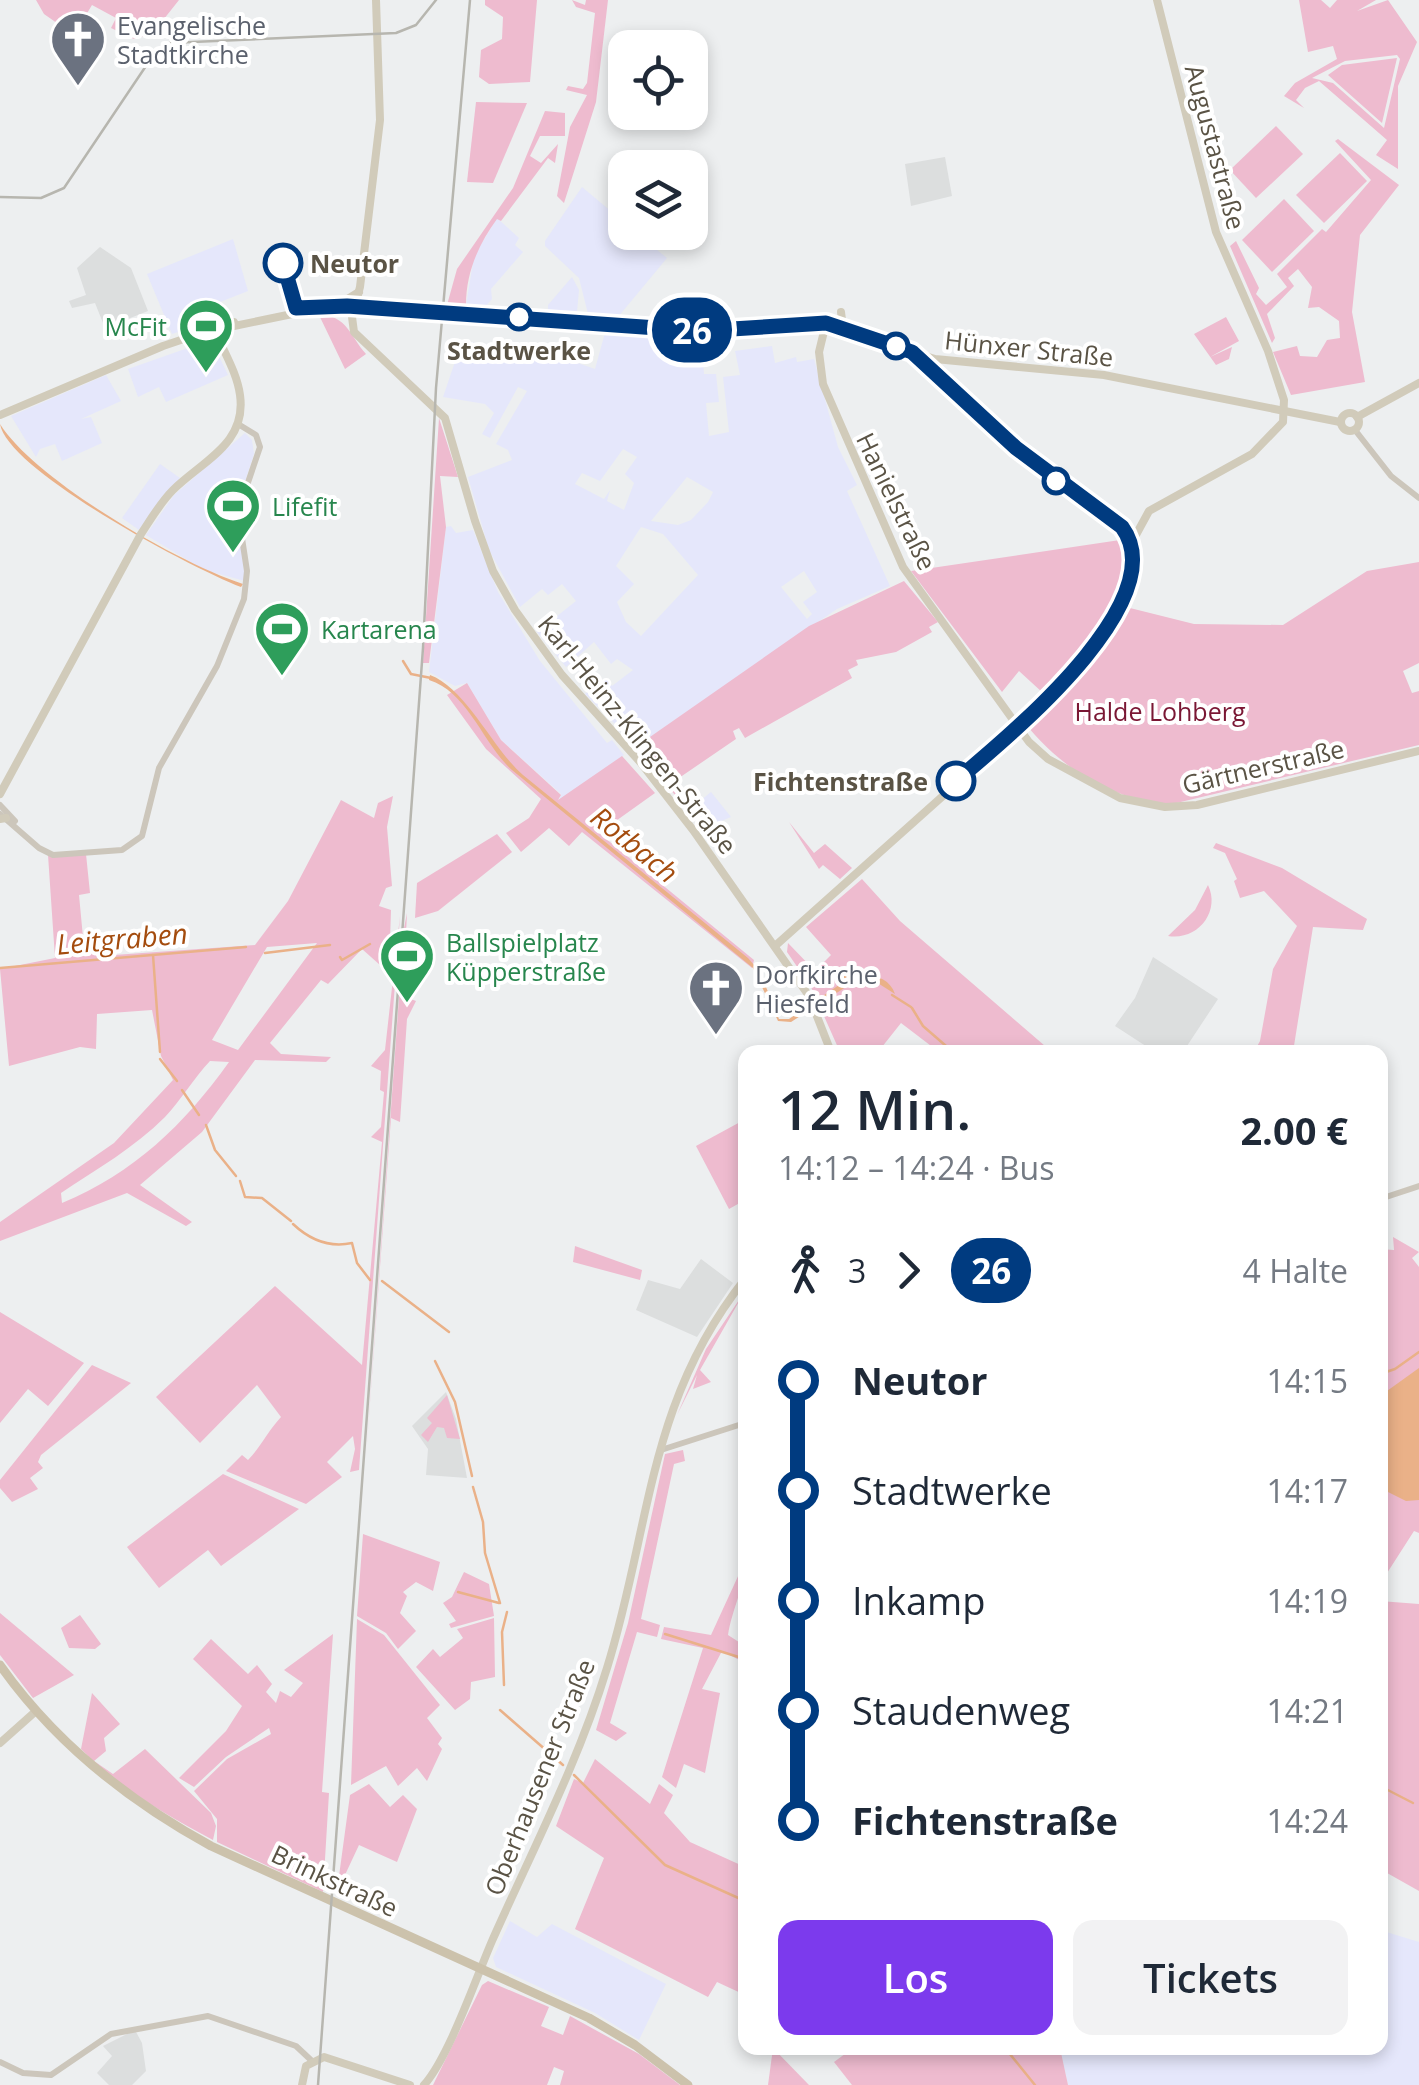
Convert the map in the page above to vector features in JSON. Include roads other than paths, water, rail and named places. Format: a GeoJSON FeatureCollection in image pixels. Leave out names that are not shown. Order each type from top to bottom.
{"type":"FeatureCollection","features":[{"type":"Feature","properties":{"kind":"main road"},"geometry":{"type":"LineString","coordinates":[[353,328],[380,120],[376,0]]}},
{"type":"Feature","properties":{"kind":"main road","name":"Augustastraße"},"geometry":{"type":"LineString","coordinates":[[1156,0],[1216,232],[1253,312],[1281,389],[1285,413]]}},
{"type":"Feature","properties":{"kind":"main road"},"geometry":{"type":"LineString","coordinates":[[338,306],[360,292]]}},
{"type":"Feature","properties":{"kind":"main road"},"geometry":{"type":"LineString","coordinates":[[0,415],[215,330],[276,312],[338,306],[356,309]]}},
{"type":"Feature","properties":{"kind":"main road"},"geometry":{"type":"LineString","coordinates":[[215,330],[319,311],[356,309]]}},
{"type":"Feature","properties":{"kind":"main road"},"geometry":{"type":"LineString","coordinates":[[356,309],[363,344]]}},
{"type":"Feature","properties":{"kind":"main road","name":"Hünxer Straße"},"geometry":{"type":"LineString","coordinates":[[356,309],[700,331],[826,323],[929,362],[1104,375],[1340,422]]}},
{"type":"Feature","properties":{"kind":"main road"},"geometry":{"type":"LineString","coordinates":[[319,311],[340,316],[353,328]]}},
{"type":"Feature","properties":{"kind":"main road"},"geometry":{"type":"LineString","coordinates":[[841,312],[842,328]]}},
{"type":"Feature","properties":{"kind":"main road","name":"Hanielstraße"},"geometry":{"type":"LineString","coordinates":[[826,323],[818,352],[822,384],[894,550],[919,592],[1018,728]]}},
{"type":"Feature","properties":{"kind":"main road"},"geometry":{"type":"LineString","coordinates":[[224,350],[235,327]]}},
{"type":"Feature","properties":{"kind":"main road","name":"Karl-Heinz-Klingen-Straße"},"geometry":{"type":"LineString","coordinates":[[353,328],[363,344],[445,418],[475,521],[493,570],[515,610],[562,675],[674,803],[775,946]]}},
{"type":"Feature","properties":{"kind":"main road"},"geometry":{"type":"LineString","coordinates":[[1,789],[139,537],[167,496],[219,453],[238,424],[241,397],[215,330]]}},
{"type":"Feature","properties":{"kind":"main road"},"geometry":{"type":"LineString","coordinates":[[197,336],[224,350]]}},
{"type":"Feature","properties":{"kind":"main road"},"geometry":{"type":"LineString","coordinates":[[1356,416],[1354,430],[1346,431],[1340,422],[1348,413],[1356,416],[1419,383]]}},
{"type":"Feature","properties":{"kind":"main road"},"geometry":{"type":"LineString","coordinates":[[1275,432],[1276,420],[1266,409],[1277,402],[1281,389]]}},
{"type":"Feature","properties":{"kind":"main road"},"geometry":{"type":"LineString","coordinates":[[828,1045],[816,1008],[775,946],[1018,728],[1116,619],[1128,592],[1131,544],[1141,520],[1159,504],[1252,454],[1275,432],[1285,413]]}},
{"type":"Feature","properties":{"kind":"main road","name":"Gärtnerstraße"},"geometry":{"type":"LineString","coordinates":[[1018,728],[1048,759],[1105,791],[1132,802],[1165,807],[1197,805],[1419,751]]}},
{"type":"Feature","properties":{"kind":"main road","name":"Oberhausener Straße"},"geometry":{"type":"LineString","coordinates":[[424,2085],[587,1729],[612,1651],[658,1447],[679,1388],[738,1290]]}},
{"type":"Feature","properties":{"kind":"main road","name":"Brinkstraße"},"geometry":{"type":"LineString","coordinates":[[0,1665],[36,1711],[102,1776],[166,1821],[600,2024],[688,2085]]}},
{"type":"Feature","properties":{"kind":"main road"},"geometry":{"type":"LineString","coordinates":[[0,1743],[36,1711]]}},
{"type":"Feature","properties":{"kind":"main road"},"geometry":{"type":"LineString","coordinates":[[302,2085],[304,2068],[312,2060],[333,2060],[410,2085]]}},
{"type":"Feature","properties":{"kind":"street"},"geometry":{"type":"LineString","coordinates":[[2,817],[39,848],[64,855],[122,850],[142,836],[159,768],[217,666],[241,610],[247,571],[238,512],[260,447],[256,434],[238,424]]}},
{"type":"Feature","properties":{"kind":"street"},"geometry":{"type":"LineString","coordinates":[[1354,430],[1391,476],[1419,498]]}},
{"type":"Feature","properties":{"kind":"street"},"geometry":{"type":"LineString","coordinates":[[0,806],[41,847],[64,855]]}},
{"type":"Feature","properties":{"kind":"street"},"geometry":{"type":"LineString","coordinates":[[1388,1196],[1419,1186]]}},
{"type":"Feature","properties":{"kind":"street"},"geometry":{"type":"LineString","coordinates":[[658,1447],[686,1443],[738,1425]]}},
{"type":"Feature","properties":{"kind":"street"},"geometry":{"type":"LineString","coordinates":[[0,2062],[23,2073],[50,2074],[110,2034],[208,2016],[296,2046],[312,2060]]}},
{"type":"Feature","properties":{"kind":"waterway","name":"Rotbach"},"geometry":{"type":"LineString","coordinates":[[403,661],[411,674],[431,678]]}},
{"type":"Feature","properties":{"kind":"waterway","name":"Leitgraben"},"geometry":{"type":"LineString","coordinates":[[340,957],[342,960],[370,944]]}},
{"type":"Feature","properties":{"kind":"waterway","name":"Leitgraben"},"geometry":{"type":"LineString","coordinates":[[265,953],[330,945]]}},
{"type":"Feature","properties":{"kind":"waterway","name":"Leitgraben"},"geometry":{"type":"LineString","coordinates":[[0,968],[246,947]]}},
{"type":"Feature","properties":{"kind":"waterway"},"geometry":{"type":"LineString","coordinates":[[153,955],[160,1052]]}},
{"type":"Feature","properties":{"kind":"waterway","name":"Rotbach"},"geometry":{"type":"LineString","coordinates":[[892,995],[911,1007]]}},
{"type":"Feature","properties":{"kind":"waterway"},"geometry":{"type":"LineString","coordinates":[[912,1008],[923,1026],[945,1045]]}},
{"type":"Feature","properties":{"kind":"waterway"},"geometry":{"type":"LineString","coordinates":[[160,1059],[177,1081]]}},
{"type":"Feature","properties":{"kind":"waterway"},"geometry":{"type":"LineString","coordinates":[[182,1090],[199,1115]]}},
{"type":"Feature","properties":{"kind":"waterway"},"geometry":{"type":"LineString","coordinates":[[206,1125],[215,1150],[236,1176]]}},
{"type":"Feature","properties":{"kind":"waterway"},"geometry":{"type":"LineString","coordinates":[[240,1181],[245,1197],[262,1198],[291,1221]]}},
{"type":"Feature","properties":{"kind":"waterway"},"geometry":{"type":"LineString","coordinates":[[293,1224],[320,1241],[352,1243],[357,1263],[370,1280]]}},
{"type":"Feature","properties":{"kind":"waterway"},"geometry":{"type":"LineString","coordinates":[[382,1281],[449,1332]]}},
{"type":"Feature","properties":{"kind":"waterway","name":"Rotbach"},"geometry":{"type":"LineString","coordinates":[[1388,1371],[1419,1352]]}},
{"type":"Feature","properties":{"kind":"waterway"},"geometry":{"type":"LineString","coordinates":[[435,1361],[455,1402],[472,1476]]}},
{"type":"Feature","properties":{"kind":"waterway"},"geometry":{"type":"LineString","coordinates":[[473,1487],[483,1522],[485,1553],[500,1603]]}},
{"type":"Feature","properties":{"kind":"waterway"},"geometry":{"type":"LineString","coordinates":[[458,1592],[499,1603]]}},
{"type":"Feature","properties":{"kind":"waterway"},"geometry":{"type":"LineString","coordinates":[[504,1685],[502,1632],[507,1612]]}},
{"type":"Feature","properties":{"kind":"waterway"},"geometry":{"type":"LineString","coordinates":[[665,1634],[738,1657]]}},
{"type":"Feature","properties":{"kind":"waterway"},"geometry":{"type":"LineString","coordinates":[[500,1710],[563,1765]]}},
{"type":"Feature","properties":{"kind":"waterway"},"geometry":{"type":"LineString","coordinates":[[574,1775],[665,1865],[738,1898]]}},
{"type":"Feature","properties":{"kind":"waterway"},"geometry":{"type":"LineString","coordinates":[[1388,1790],[1413,1803]]}},
{"type":"Feature","properties":{"kind":"waterway"},"geometry":{"type":"LineString","coordinates":[[1011,2055],[1035,2085]]}},
{"type":"Feature","properties":{"kind":"tram line"},"geometry":{"type":"LineString","coordinates":[[0,197],[41,198],[64,188],[152,57],[169,43],[396,33],[416,25],[436,0]]}},
{"type":"Feature","properties":{"kind":"railway"},"geometry":{"type":"LineString","coordinates":[[318,2085],[423,648],[436,388],[470,0]]}},
{"type":"Feature","properties":{"kind":"place","name":"Evangelische Stadtkirche"},"geometry":{"type":"Point","coordinates":[78,88]}},
{"type":"Feature","properties":{"kind":"place","name":"Neutor"},"geometry":{"type":"Point","coordinates":[283,263]}},
{"type":"Feature","properties":{"kind":"place","name":"Stadtwerke"},"geometry":{"type":"Point","coordinates":[519,317]}},
{"type":"Feature","properties":{"kind":"place","name":"McFit"},"geometry":{"type":"Point","coordinates":[206,375]}},
{"type":"Feature","properties":{"kind":"place","name":"Lifefit"},"geometry":{"type":"Point","coordinates":[233,555]}},
{"type":"Feature","properties":{"kind":"place","name":"Kartarena"},"geometry":{"type":"Point","coordinates":[282,678]}},
{"type":"Feature","properties":{"kind":"place","name":"Fichtenstraße"},"geometry":{"type":"Point","coordinates":[956,781]}},
{"type":"Feature","properties":{"kind":"place","name":"Ballspielplatz Küpperstraße"},"geometry":{"type":"Point","coordinates":[407,1005]}},
{"type":"Feature","properties":{"kind":"place","name":"Dorfkirche Hiesfeld"},"geometry":{"type":"Point","coordinates":[716,1037]}},
{"type":"Feature","properties":{"kind":"park label","name":"Halde Lohberg"},"geometry":{"type":"Point","coordinates":[1160,711]}}]}
